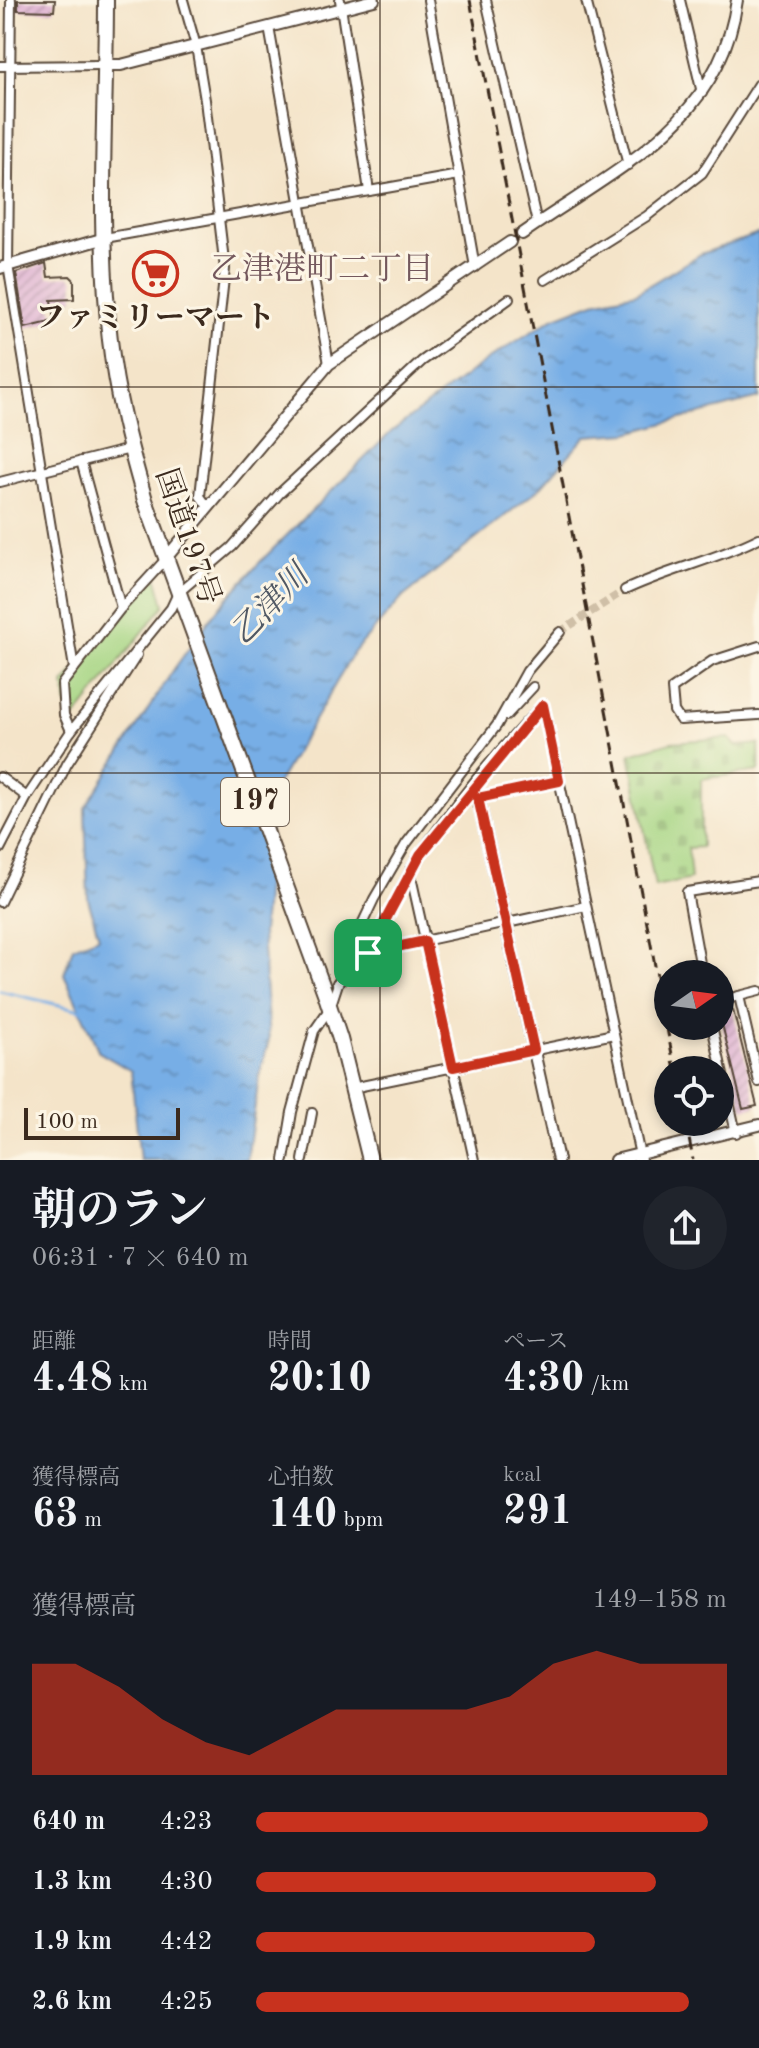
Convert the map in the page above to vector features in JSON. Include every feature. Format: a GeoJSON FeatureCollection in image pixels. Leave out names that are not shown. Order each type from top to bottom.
{"type":"FeatureCollection","features":[{"type":"Feature","properties":{"kind":"highway","name":"国道197号"},"geometry":{"type":"LineString","coordinates":[[106,0],[105,238],[110,340],[130,449],[178,593],[325,993],[370,1160]]}},
{"type":"Feature","properties":{"kind":"street"},"geometry":{"type":"LineString","coordinates":[[11,0],[4,66],[4,266],[74,668]]}},
{"type":"Feature","properties":{"kind":"street"},"geometry":{"type":"LineString","coordinates":[[183,0],[196,46],[225,269],[200,496],[208,507]]}},
{"type":"Feature","properties":{"kind":"street"},"geometry":{"type":"LineString","coordinates":[[4,66],[121,65],[269,27],[341,4],[374,0]]}},
{"type":"Feature","properties":{"kind":"street"},"geometry":{"type":"LineString","coordinates":[[428,0],[475,267]]}},
{"type":"Feature","properties":{"kind":"street"},"geometry":{"type":"LineString","coordinates":[[486,0],[537,223]]}},
{"type":"Feature","properties":{"kind":"street"},"geometry":{"type":"LineString","coordinates":[[586,0],[628,165]]}},
{"type":"Feature","properties":{"kind":"street"},"geometry":{"type":"LineString","coordinates":[[680,0],[702,94]]}},
{"type":"Feature","properties":{"kind":"street"},"geometry":{"type":"LineString","coordinates":[[522,234],[628,165],[672,129],[702,94],[727,42],[737,0]]}},
{"type":"Feature","properties":{"kind":"street"},"geometry":{"type":"LineString","coordinates":[[341,4],[369,191]]}},
{"type":"Feature","properties":{"kind":"street"},"geometry":{"type":"LineString","coordinates":[[269,27],[329,364]]}},
{"type":"Feature","properties":{"kind":"street"},"geometry":{"type":"LineString","coordinates":[[545,280],[647,216],[702,173],[759,84]]}},
{"type":"Feature","properties":{"kind":"street"},"geometry":{"type":"LineString","coordinates":[[4,266],[105,238],[459,175]]}},
{"type":"Feature","properties":{"kind":"street"},"geometry":{"type":"LineString","coordinates":[[71,731],[64,715],[62,684],[121,608],[329,364],[510,242]]}},
{"type":"Feature","properties":{"kind":"street"},"geometry":{"type":"LineString","coordinates":[[0,849],[27,797],[71,731],[171,608],[178,593],[232,547],[280,493],[422,361],[509,299]]}},
{"type":"Feature","properties":{"kind":"street"},"geometry":{"type":"LineString","coordinates":[[0,482],[130,449]]}},
{"type":"Feature","properties":{"kind":"street"},"geometry":{"type":"LineString","coordinates":[[81,461],[121,608]]}},
{"type":"Feature","properties":{"kind":"street"},"geometry":{"type":"LineString","coordinates":[[625,590],[653,576],[730,552],[759,538]]}},
{"type":"Feature","properties":{"kind":"street"},"geometry":{"type":"LineString","coordinates":[[497,725],[527,671],[560,632]]}},
{"type":"Feature","properties":{"kind":"street"},"geometry":{"type":"LineString","coordinates":[[0,902],[67,764],[132,666],[141,646]]}},
{"type":"Feature","properties":{"kind":"street"},"geometry":{"type":"LineString","coordinates":[[759,646],[712,661],[672,689],[674,711],[680,720],[759,715]]}},
{"type":"Feature","properties":{"kind":"street"},"geometry":{"type":"LineString","coordinates":[[284,1160],[304,1061],[314,1031],[330,1008],[357,932],[406,844],[497,725],[533,687]]}},
{"type":"Feature","properties":{"kind":"street"},"geometry":{"type":"LineString","coordinates":[[337,983],[348,976],[368,953],[410,872],[475,784],[543,705],[640,1157]]}},
{"type":"Feature","properties":{"kind":"street"},"geometry":{"type":"LineString","coordinates":[[0,777],[27,797]]}},
{"type":"Feature","properties":{"kind":"street"},"geometry":{"type":"LineString","coordinates":[[478,798],[559,781]]}},
{"type":"Feature","properties":{"kind":"street"},"geometry":{"type":"LineString","coordinates":[[475,784],[558,1160]]}},
{"type":"Feature","properties":{"kind":"street"},"geometry":{"type":"LineString","coordinates":[[410,872],[474,1160]]}},
{"type":"Feature","properties":{"kind":"street"},"geometry":{"type":"LineString","coordinates":[[699,960],[687,892],[759,881]]}},
{"type":"Feature","properties":{"kind":"street"},"geometry":{"type":"LineString","coordinates":[[368,953],[586,906]]}},
{"type":"Feature","properties":{"kind":"street"},"geometry":{"type":"LineString","coordinates":[[734,997],[759,991]]}},
{"type":"Feature","properties":{"kind":"street"},"geometry":{"type":"LineString","coordinates":[[739,996],[758,1066],[759,1082]]}},
{"type":"Feature","properties":{"kind":"street"},"geometry":{"type":"LineString","coordinates":[[352,1088],[614,1034]]}},
{"type":"Feature","properties":{"kind":"street"},"geometry":{"type":"LineString","coordinates":[[715,1040],[736,1133]]}},
{"type":"Feature","properties":{"kind":"street"},"geometry":{"type":"LineString","coordinates":[[303,1160],[312,1113]]}},
{"type":"Feature","properties":{"kind":"street"},"geometry":{"type":"LineString","coordinates":[[615,1160],[640,1157],[759,1125]]}},
{"type":"Feature","properties":{"kind":"green space"},"geometry":{"type":"Polygon","coordinates":[[[155,572],[164,605],[70,724],[64,684],[155,572]]]}},
{"type":"Feature","properties":{"kind":"green space"},"geometry":{"type":"Polygon","coordinates":[[[729,738],[736,746],[759,744],[759,771],[701,779],[701,847],[688,848],[691,879],[655,887],[630,754],[671,742],[729,738]]]}},
{"type":"Feature","properties":{"kind":"water","name":"乙津川"},"geometry":{"type":"Polygon","coordinates":[[[759,234],[759,398],[628,433],[586,436],[540,488],[403,597],[354,652],[274,789],[262,933],[269,1040],[259,1077],[247,1160],[140,1160],[131,1071],[99,1052],[64,974],[73,947],[99,937],[88,899],[85,808],[174,669],[216,611],[261,561],[392,431],[487,360],[553,318],[594,302],[636,293],[701,254],[759,234]]]}},
{"type":"Feature","properties":{"kind":"building"},"geometry":{"type":"Polygon","coordinates":[[[18,0],[55,0],[54,11],[18,10],[18,0]]]}},
{"type":"Feature","properties":{"kind":"building","name":"ファミリーマート"},"geometry":{"type":"Polygon","coordinates":[[[147,259],[163,259],[163,286],[148,287],[147,259]]]}},
{"type":"Feature","properties":{"kind":"building"},"geometry":{"type":"Polygon","coordinates":[[[46,263],[48,277],[70,276],[74,280],[74,299],[51,300],[54,321],[25,328],[16,273],[46,263]]]}},
{"type":"Feature","properties":{"kind":"building"},"geometry":{"type":"Polygon","coordinates":[[[734,1014],[757,1106],[743,1109],[734,1073],[734,1056],[730,1056],[726,1040],[734,1040],[734,1014]]]}},
{"type":"Feature","properties":{"kind":"waterway"},"geometry":{"type":"LineString","coordinates":[[0,991],[85,1011]]}},
{"type":"Feature","properties":{"kind":"tunnel"},"geometry":{"type":"LineString","coordinates":[[560,632],[625,590]]}},
{"type":"Feature","properties":{"kind":"railway"},"geometry":{"type":"LineString","coordinates":[[470,0],[672,1056]]}},
{"type":"Feature","properties":{"kind":"railway"},"geometry":{"type":"LineString","coordinates":[[689,1136],[693,1160]]}},
{"type":"Feature","properties":{"kind":"place","name":"ファミリーマート"},"geometry":{"type":"Point","coordinates":[155,273]}},
{"type":"Feature","properties":{"kind":"district","name":"乙津港町二丁目"},"geometry":{"type":"Point","coordinates":[322,271]}},
{"type":"Feature","properties":{"kind":"route"},"geometry":{"type":"LineString","coordinates":[[543,705],[559,781],[478,798],[534,1050],[453,1067],[425,941],[368,953],[389,908],[420,855],[475,784],[543,705]]}}]}
